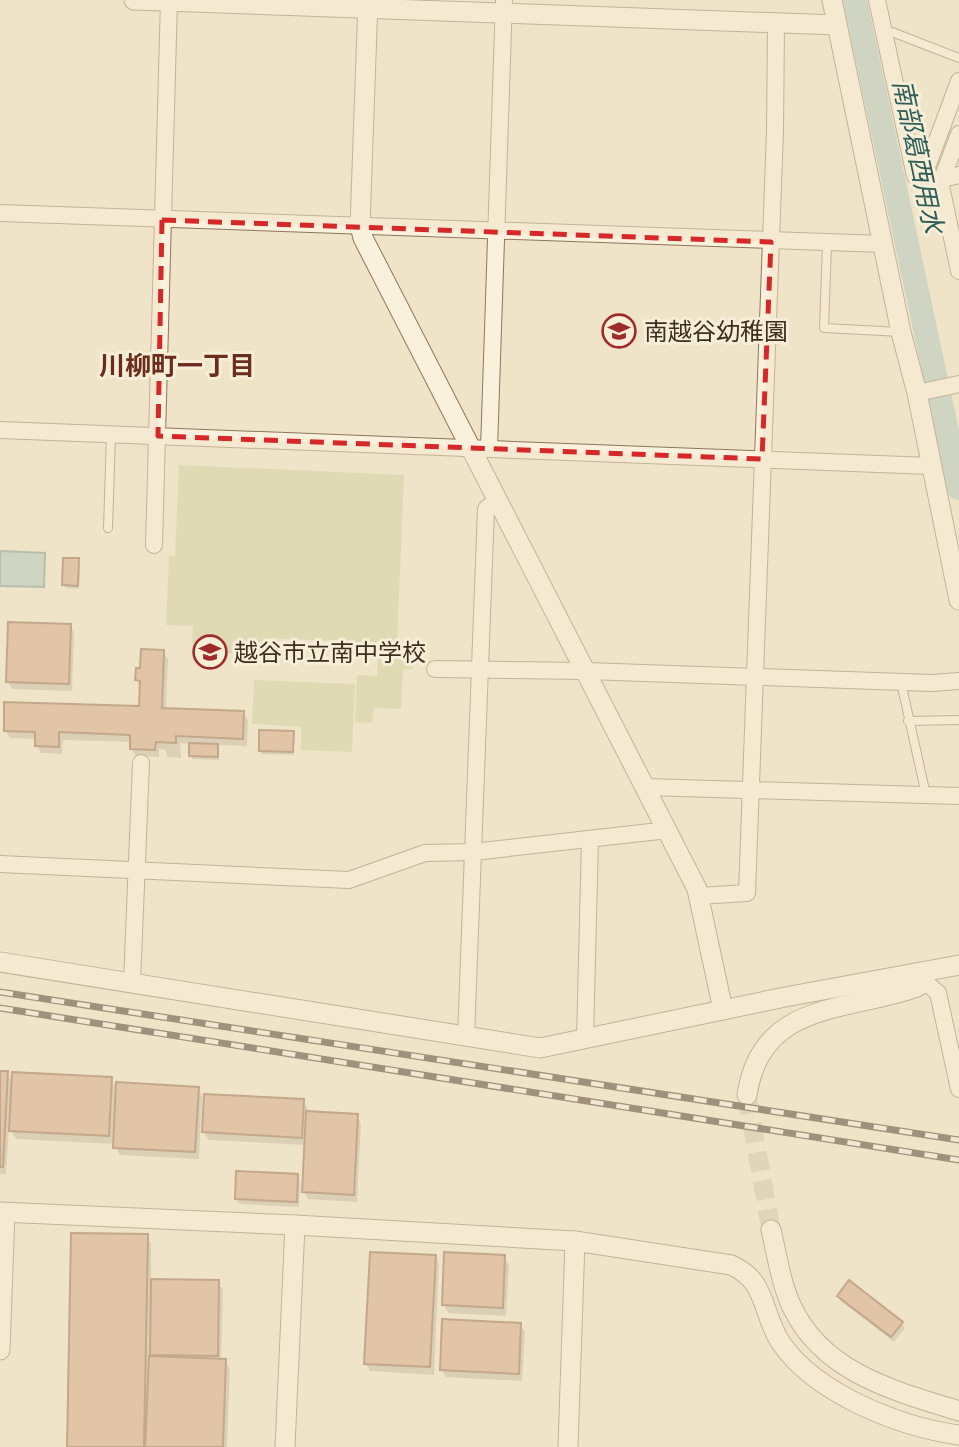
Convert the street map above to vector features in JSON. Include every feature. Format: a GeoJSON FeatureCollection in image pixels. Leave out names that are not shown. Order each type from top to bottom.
{"type":"FeatureCollection","features":[{"type":"Feature","properties":{"kind":"street"},"geometry":{"type":"LineString","coordinates":[[134,0],[504,6],[837,25]]}},
{"type":"Feature","properties":{"kind":"street"},"geometry":{"type":"LineString","coordinates":[[832,0],[901,332],[921,392],[930,466],[959,600]]}},
{"type":"Feature","properties":{"kind":"street"},"geometry":{"type":"LineString","coordinates":[[877,0],[915,176],[924,175],[959,81]]}},
{"type":"Feature","properties":{"kind":"street"},"geometry":{"type":"LineString","coordinates":[[154,545],[169,1]]}},
{"type":"Feature","properties":{"kind":"street"},"geometry":{"type":"LineString","coordinates":[[368,4],[360,226],[363,238],[480,448],[498,500],[668,830],[699,896],[723,1010]]}},
{"type":"Feature","properties":{"kind":"street"},"geometry":{"type":"LineString","coordinates":[[480,448],[495,229],[504,6]]}},
{"type":"Feature","properties":{"kind":"street"},"geometry":{"type":"LineString","coordinates":[[699,896],[747,893],[775,131],[776,23]]}},
{"type":"Feature","properties":{"kind":"street"},"geometry":{"type":"LineString","coordinates":[[959,134],[942,179],[955,230],[959,271]]}},
{"type":"Feature","properties":{"kind":"street"},"geometry":{"type":"LineString","coordinates":[[942,179],[959,175]]}},
{"type":"Feature","properties":{"kind":"street"},"geometry":{"type":"LineString","coordinates":[[0,213],[884,244]]}},
{"type":"Feature","properties":{"kind":"street"},"geometry":{"type":"LineString","coordinates":[[921,392],[956,384]]}},
{"type":"Feature","properties":{"kind":"street"},"geometry":{"type":"LineString","coordinates":[[0,430],[930,466]]}},
{"type":"Feature","properties":{"kind":"street"},"geometry":{"type":"LineString","coordinates":[[466,1037],[486,509],[498,500]]}},
{"type":"Feature","properties":{"kind":"street"},"geometry":{"type":"LineString","coordinates":[[435,669],[481,668],[901,682],[959,681]]}},
{"type":"Feature","properties":{"kind":"street"},"geometry":{"type":"LineString","coordinates":[[132,983],[141,763]]}},
{"type":"Feature","properties":{"kind":"street"},"geometry":{"type":"LineString","coordinates":[[645,787],[959,796]]}},
{"type":"Feature","properties":{"kind":"street"},"geometry":{"type":"LineString","coordinates":[[0,864],[349,880],[425,853],[473,852],[668,830]]}},
{"type":"Feature","properties":{"kind":"street"},"geometry":{"type":"LineString","coordinates":[[585,1039],[590,839]]}},
{"type":"Feature","properties":{"kind":"street"},"geometry":{"type":"LineString","coordinates":[[0,962],[540,1048],[892,976],[917,978],[959,965]]}},
{"type":"Feature","properties":{"kind":"street"},"geometry":{"type":"LineString","coordinates":[[917,978],[938,993],[959,1089]]}},
{"type":"Feature","properties":{"kind":"street"},"geometry":{"type":"LineString","coordinates":[[747,1095],[753,1067],[772,1038],[788,1025],[809,1014],[917,987],[917,978]]}},
{"type":"Feature","properties":{"kind":"street"},"geometry":{"type":"LineString","coordinates":[[0,1350],[3,1213],[295,1225],[575,1241],[711,1261],[744,1271],[753,1278],[774,1331],[811,1377],[838,1394],[889,1416],[926,1429],[959,1435]]}},
{"type":"Feature","properties":{"kind":"street"},"geometry":{"type":"LineString","coordinates":[[285,1447],[295,1225]]}},
{"type":"Feature","properties":{"kind":"street"},"geometry":{"type":"LineString","coordinates":[[771,1230],[791,1306],[803,1327],[831,1359],[849,1370],[914,1397],[959,1411]]}},
{"type":"Feature","properties":{"kind":"street"},"geometry":{"type":"LineString","coordinates":[[568,1447],[575,1241]]}},
{"type":"Feature","properties":{"kind":"lane"},"geometry":{"type":"LineString","coordinates":[[884,33],[892,32],[959,58]]}},
{"type":"Feature","properties":{"kind":"lane"},"geometry":{"type":"LineString","coordinates":[[828,244],[824,328],[901,332]]}},
{"type":"Feature","properties":{"kind":"lane"},"geometry":{"type":"LineString","coordinates":[[108,528],[111,435]]}},
{"type":"Feature","properties":{"kind":"lane"},"geometry":{"type":"LineString","coordinates":[[901,682],[926,795]]}},
{"type":"Feature","properties":{"kind":"lane"},"geometry":{"type":"LineString","coordinates":[[908,721],[959,720]]}},
{"type":"Feature","properties":{"kind":"highlighted area"},"geometry":{"type":"Polygon","coordinates":[[[162,220],[771,242],[762,459],[158,436],[162,220]]]}},
{"type":"Feature","properties":{"kind":"green space"},"geometry":{"type":"Polygon","coordinates":[[[179,465],[404,475],[397,644],[267,638],[266,655],[192,651],[193,626],[166,625],[169,556],[175,556],[179,465]]]}},
{"type":"Feature","properties":{"kind":"green space"},"geometry":{"type":"Polygon","coordinates":[[[378,653],[413,655],[413,669],[403,669],[401,709],[374,708],[372,723],[355,722],[357,675],[377,676],[378,653]]]}},
{"type":"Feature","properties":{"kind":"green space"},"geometry":{"type":"Polygon","coordinates":[[[254,680],[355,684],[352,752],[301,750],[301,727],[252,724],[254,680]]]}},
{"type":"Feature","properties":{"kind":"water"},"geometry":{"type":"Polygon","coordinates":[[[0,551],[45,553],[44,587],[0,586],[0,551]]]}},
{"type":"Feature","properties":{"kind":"building"},"geometry":{"type":"Polygon","coordinates":[[[63,558],[79,558],[78,586],[62,585],[63,558]]]}},
{"type":"Feature","properties":{"kind":"building"},"geometry":{"type":"Polygon","coordinates":[[[8,622],[71,624],[69,684],[6,682],[8,622]]]}},
{"type":"Feature","properties":{"kind":"building"},"geometry":{"type":"Polygon","coordinates":[[[141,649],[164,650],[162,708],[244,711],[243,739],[176,736],[176,743],[156,742],[155,750],[130,749],[130,735],[59,732],[59,747],[35,746],[35,732],[4,731],[4,702],[139,706],[140,681],[135,680],[136,668],[140,668],[141,649]]]}},
{"type":"Feature","properties":{"kind":"building"},"geometry":{"type":"Polygon","coordinates":[[[259,730],[294,731],[293,752],[259,751],[259,730]]]}},
{"type":"Feature","properties":{"kind":"building"},"geometry":{"type":"Polygon","coordinates":[[[189,743],[218,744],[218,757],[189,756],[189,743]]]}},
{"type":"Feature","properties":{"kind":"building"},"geometry":{"type":"Polygon","coordinates":[[[0,1071],[8,1071],[3,1167],[0,1167],[0,1071]]]}},
{"type":"Feature","properties":{"kind":"building"},"geometry":{"type":"Polygon","coordinates":[[[12,1072],[112,1077],[109,1136],[9,1131],[12,1072]]]}},
{"type":"Feature","properties":{"kind":"building"},"geometry":{"type":"Polygon","coordinates":[[[116,1082],[199,1087],[195,1152],[113,1148],[116,1082]]]}},
{"type":"Feature","properties":{"kind":"building"},"geometry":{"type":"Polygon","coordinates":[[[204,1094],[304,1099],[302,1138],[202,1132],[204,1094]]]}},
{"type":"Feature","properties":{"kind":"building"},"geometry":{"type":"Polygon","coordinates":[[[306,1111],[358,1114],[354,1195],[302,1192],[306,1111]]]}},
{"type":"Feature","properties":{"kind":"building"},"geometry":{"type":"Polygon","coordinates":[[[236,1171],[298,1174],[297,1202],[235,1199],[236,1171]]]}},
{"type":"Feature","properties":{"kind":"building"},"geometry":{"type":"Polygon","coordinates":[[[71,1233],[148,1234],[144,1447],[67,1447],[71,1233]]]}},
{"type":"Feature","properties":{"kind":"building"},"geometry":{"type":"Polygon","coordinates":[[[370,1252],[436,1255],[430,1367],[364,1364],[370,1252]]]}},
{"type":"Feature","properties":{"kind":"building"},"geometry":{"type":"Polygon","coordinates":[[[444,1252],[505,1255],[503,1308],[442,1305],[444,1252]]]}},
{"type":"Feature","properties":{"kind":"building"},"geometry":{"type":"Polygon","coordinates":[[[151,1279],[219,1280],[218,1356],[150,1355],[151,1279]]]}},
{"type":"Feature","properties":{"kind":"building"},"geometry":{"type":"Polygon","coordinates":[[[849,1280],[903,1322],[891,1337],[837,1296],[849,1280]]]}},
{"type":"Feature","properties":{"kind":"building"},"geometry":{"type":"Polygon","coordinates":[[[442,1319],[521,1323],[519,1374],[440,1370],[442,1319]]]}},
{"type":"Feature","properties":{"kind":"building"},"geometry":{"type":"Polygon","coordinates":[[[149,1356],[226,1359],[223,1447],[145,1447],[149,1356]]]}},
{"type":"Feature","properties":{"kind":"waterway","name":"南部葛西用水"},"geometry":{"type":"LineString","coordinates":[[855,0],[959,488]]}},
{"type":"Feature","properties":{"kind":"tunnel"},"geometry":{"type":"LineString","coordinates":[[747,1095],[771,1230]]}},
{"type":"Feature","properties":{"kind":"railway"},"geometry":{"type":"LineString","coordinates":[[0,992],[959,1140]]}},
{"type":"Feature","properties":{"kind":"railway"},"geometry":{"type":"LineString","coordinates":[[0,1008],[959,1160]]}},
{"type":"Feature","properties":{"kind":"place","name":"南越谷幼稚園"},"geometry":{"type":"Point","coordinates":[619,331]}},
{"type":"Feature","properties":{"kind":"place","name":"越谷市立南中学校"},"geometry":{"type":"Point","coordinates":[210,652]}},
{"type":"Feature","properties":{"kind":"district","name":"川柳町一丁目"},"geometry":{"type":"Point","coordinates":[177,365]}}]}
